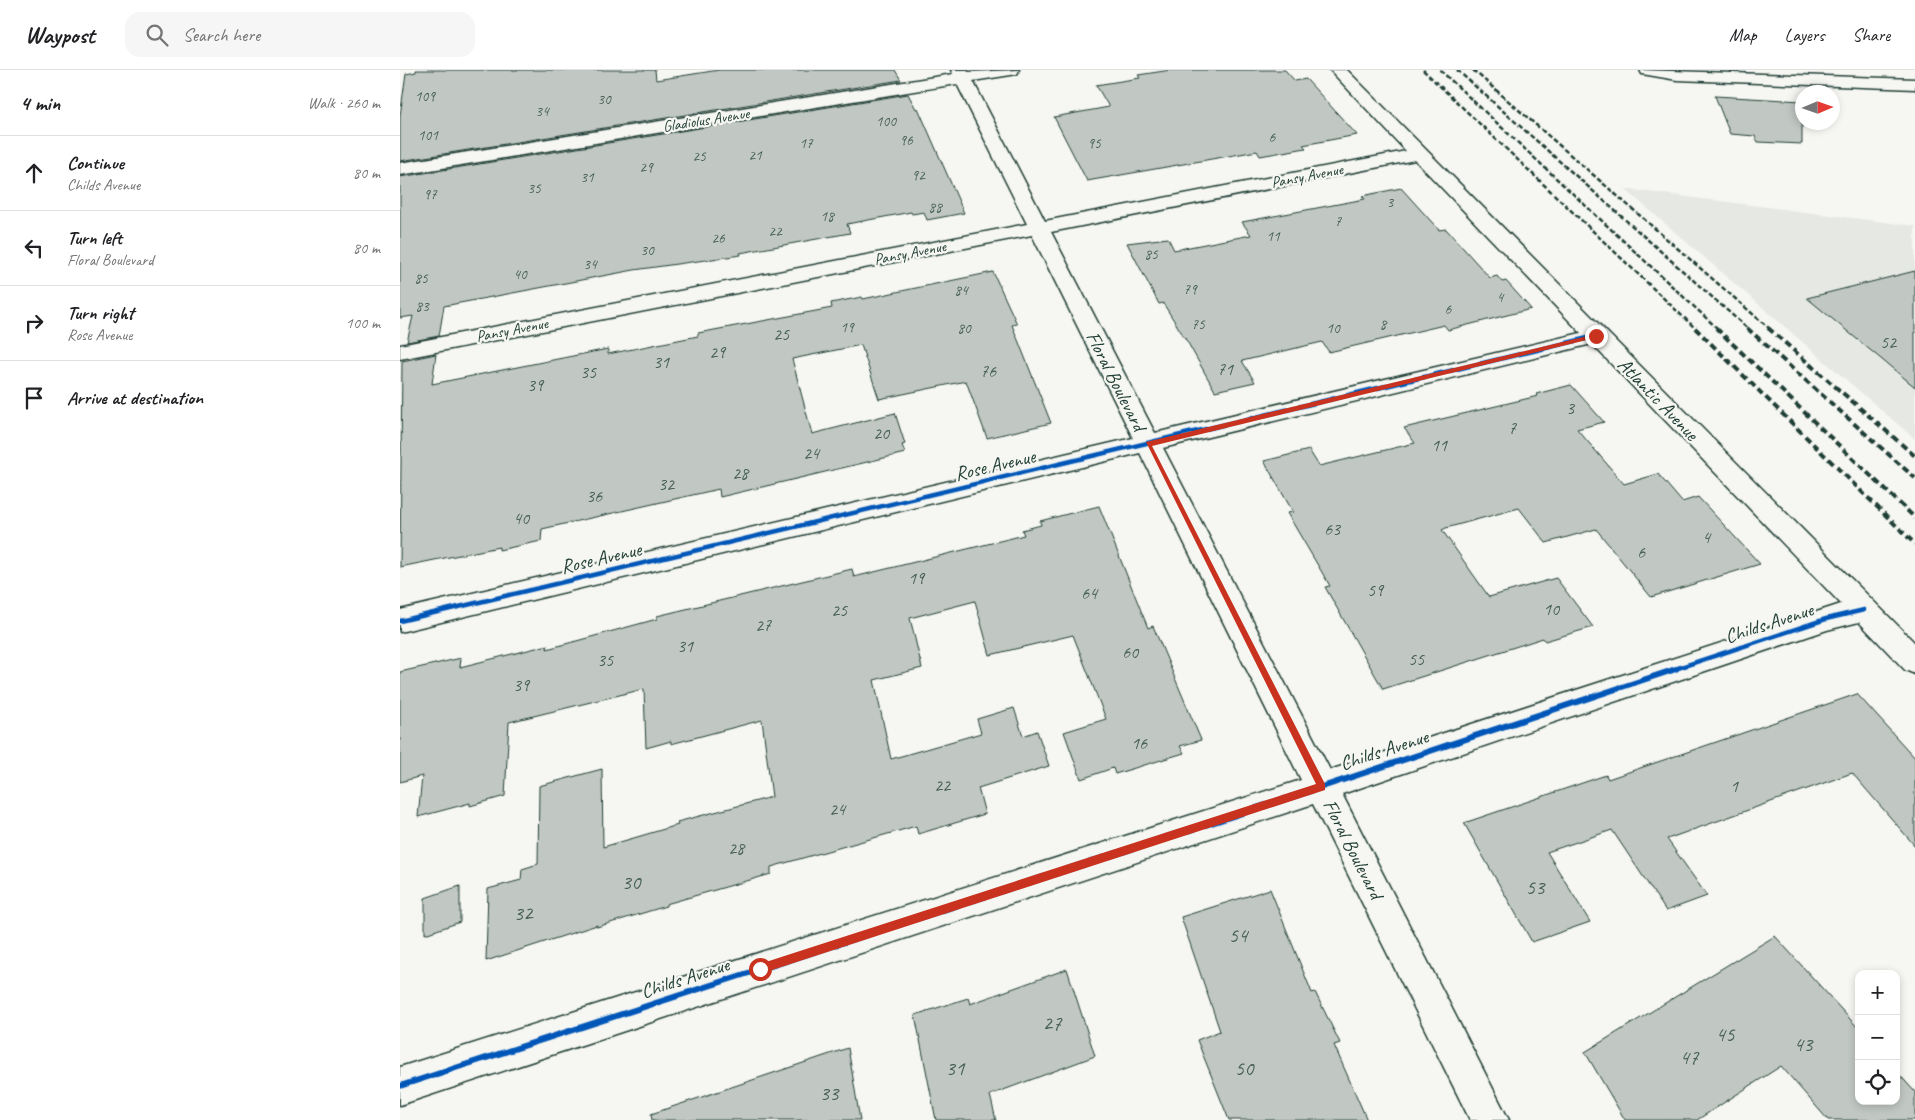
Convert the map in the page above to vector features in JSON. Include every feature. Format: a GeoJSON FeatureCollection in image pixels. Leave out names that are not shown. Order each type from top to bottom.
{"type":"FeatureCollection","features":[{"type":"Feature","properties":{"kind":"street","name":"Gladiolus Avenue"},"geometry":{"type":"LineString","coordinates":[[400,170],[961,74],[1011,70]]}},
{"type":"Feature","properties":{"kind":"street","name":"Atlantic Avenue"},"geometry":{"type":"LineString","coordinates":[[1338,70],[1915,662]]}},
{"type":"Feature","properties":{"kind":"street"},"geometry":{"type":"LineString","coordinates":[[1648,70],[1677,75],[1915,84]]}},
{"type":"Feature","properties":{"kind":"street","name":"Floral Boulevard"},"geometry":{"type":"LineString","coordinates":[[961,74],[1490,1120]]}},
{"type":"Feature","properties":{"kind":"street","name":"Pansy Avenue"},"geometry":{"type":"LineString","coordinates":[[400,352],[1419,154]]}},
{"type":"Feature","properties":{"kind":"street","name":"Rose Avenue"},"geometry":{"type":"LineString","coordinates":[[400,621],[1596,336]]}},
{"type":"Feature","properties":{"kind":"street","name":"Childs Avenue"},"geometry":{"type":"LineString","coordinates":[[400,1086],[1322,787],[1826,619],[1864,610]]}},
{"type":"Feature","properties":{"kind":"shaded area"},"geometry":{"type":"Polygon","coordinates":[[[1625,189],[1915,226],[1915,439],[1625,189]]]}},
{"type":"Feature","properties":{"kind":"building"},"geometry":{"type":"Polygon","coordinates":[[[416,70],[655,70],[656,80],[719,70],[895,70],[901,80],[400,161],[400,116],[406,74],[416,72],[416,70]]]}},
{"type":"Feature","properties":{"kind":"building"},"geometry":{"type":"Polygon","coordinates":[[[1171,70],[1285,70],[1295,81],[1306,79],[1357,135],[1303,145],[1306,148],[1260,156],[1257,151],[1087,181],[1054,117],[1109,107],[1096,85],[1140,78],[1138,75],[1171,70]]]}},
{"type":"Feature","properties":{"kind":"building"},"geometry":{"type":"Polygon","coordinates":[[[908,94],[916,109],[918,108],[964,213],[927,220],[924,212],[912,214],[911,212],[847,224],[850,233],[740,253],[741,255],[634,270],[444,306],[439,336],[407,342],[413,316],[400,318],[400,177],[908,94]]]}},
{"type":"Feature","properties":{"kind":"building"},"geometry":{"type":"Polygon","coordinates":[[[1715,96],[1795,101],[1795,130],[1802,130],[1802,144],[1758,142],[1755,136],[1730,134],[1715,96]]]}},
{"type":"Feature","properties":{"kind":"building"},"geometry":{"type":"Polygon","coordinates":[[[1401,188],[1439,230],[1446,229],[1490,278],[1497,276],[1502,282],[1506,281],[1531,309],[1448,330],[1444,325],[1329,352],[1322,342],[1242,361],[1255,382],[1215,391],[1163,303],[1159,304],[1127,243],[1168,238],[1174,250],[1251,235],[1242,222],[1365,199],[1362,196],[1401,188]]]}},
{"type":"Feature","properties":{"kind":"building"},"geometry":{"type":"Polygon","coordinates":[[[1915,271],[1915,387],[1807,298],[1915,271]]]}},
{"type":"Feature","properties":{"kind":"building"},"geometry":{"type":"Polygon","coordinates":[[[993,272],[1017,324],[1012,325],[1051,423],[987,438],[966,381],[879,399],[861,345],[792,359],[812,434],[895,413],[905,444],[902,445],[905,453],[720,497],[719,489],[542,529],[541,541],[499,550],[499,547],[400,567],[402,361],[436,354],[432,384],[608,349],[608,354],[698,336],[698,333],[832,308],[831,303],[862,297],[863,299],[993,272]]]}},
{"type":"Feature","properties":{"kind":"building"},"geometry":{"type":"Polygon","coordinates":[[[1571,385],[1604,422],[1577,429],[1624,484],[1658,474],[1682,502],[1698,497],[1760,564],[1651,597],[1596,529],[1546,543],[1519,508],[1446,528],[1442,530],[1489,597],[1556,578],[1593,627],[1545,641],[1543,638],[1383,689],[1325,587],[1330,586],[1287,513],[1293,512],[1264,461],[1309,450],[1319,466],[1415,443],[1404,428],[1538,396],[1536,394],[1571,385]]]}},
{"type":"Feature","properties":{"kind":"building"},"geometry":{"type":"Polygon","coordinates":[[[1099,506],[1148,628],[1153,626],[1201,740],[1180,746],[1184,753],[1115,774],[1113,768],[1081,779],[1064,732],[1106,719],[1073,635],[990,655],[975,601],[910,618],[922,668],[874,680],[891,759],[981,733],[977,719],[1014,708],[1023,736],[1037,731],[1049,766],[978,788],[985,814],[918,834],[916,826],[771,867],[771,874],[666,904],[666,906],[597,927],[597,925],[486,961],[488,889],[521,880],[522,869],[538,864],[539,786],[602,769],[603,847],[678,825],[677,822],[772,797],[762,720],[671,744],[671,741],[646,748],[644,689],[509,722],[505,796],[470,806],[470,803],[418,817],[422,776],[400,782],[400,672],[461,658],[460,667],[548,645],[547,649],[657,619],[657,616],[852,569],[854,577],[1024,535],[1022,530],[1041,525],[1040,521],[1099,506]]]}},
{"type":"Feature","properties":{"kind":"building"},"geometry":{"type":"Polygon","coordinates":[[[1857,694],[1915,758],[1915,846],[1852,773],[1667,839],[1707,896],[1666,911],[1612,830],[1547,852],[1590,922],[1532,942],[1464,823],[1606,775],[1608,779],[1857,694]]]}},
{"type":"Feature","properties":{"kind":"building"},"geometry":{"type":"Polygon","coordinates":[[[460,886],[460,922],[425,934],[425,898],[460,886]]]}},
{"type":"Feature","properties":{"kind":"building"},"geometry":{"type":"Polygon","coordinates":[[[1270,889],[1312,993],[1315,992],[1340,1043],[1334,1045],[1367,1120],[1229,1120],[1197,1040],[1220,1031],[1181,917],[1270,889]]]}},
{"type":"Feature","properties":{"kind":"building"},"geometry":{"type":"Polygon","coordinates":[[[1775,936],[1855,1025],[1855,1105],[1900,1105],[1900,1075],[1915,1092],[1915,1120],[1828,1120],[1781,1066],[1697,1120],[1625,1120],[1585,1052],[1775,936]]]}},
{"type":"Feature","properties":{"kind":"building"},"geometry":{"type":"Polygon","coordinates":[[[1067,969],[1095,1056],[990,1095],[996,1120],[936,1120],[915,1015],[968,998],[970,1004],[1067,969]]]}},
{"type":"Feature","properties":{"kind":"building"},"geometry":{"type":"Polygon","coordinates":[[[848,1048],[860,1120],[652,1120],[651,1114],[848,1048]]]}},
{"type":"Feature","properties":{"kind":"railway"},"geometry":{"type":"LineString","coordinates":[[1423,70],[1696,329]]}},
{"type":"Feature","properties":{"kind":"railway"},"geometry":{"type":"LineString","coordinates":[[1440,70],[1718,329]]}},
{"type":"Feature","properties":{"kind":"railway"},"geometry":{"type":"LineString","coordinates":[[1457,70],[1748,329]]}},
{"type":"Feature","properties":{"kind":"railway"},"geometry":{"type":"LineString","coordinates":[[1473,70],[1770,329]]}},
{"type":"Feature","properties":{"kind":"railway"},"geometry":{"type":"LineString","coordinates":[[1695,328],[1915,544]]}},
{"type":"Feature","properties":{"kind":"railway"},"geometry":{"type":"LineString","coordinates":[[1716,328],[1915,518]]}},
{"type":"Feature","properties":{"kind":"railway"},"geometry":{"type":"LineString","coordinates":[[1747,328],[1915,478]]}},
{"type":"Feature","properties":{"kind":"railway"},"geometry":{"type":"LineString","coordinates":[[1768,328],[1915,456]]}},
{"type":"Feature","properties":{"kind":"cycle path"},"geometry":{"type":"LineString","coordinates":[[400,621],[1596,336]]}},
{"type":"Feature","properties":{"kind":"cycle path"},"geometry":{"type":"LineString","coordinates":[[400,1086],[1322,787],[1826,619],[1864,610]]}},
{"type":"Feature","properties":{"kind":"route"},"geometry":{"type":"LineString","coordinates":[[760,969],[1322,787],[1148,444],[1596,336]]}}]}
